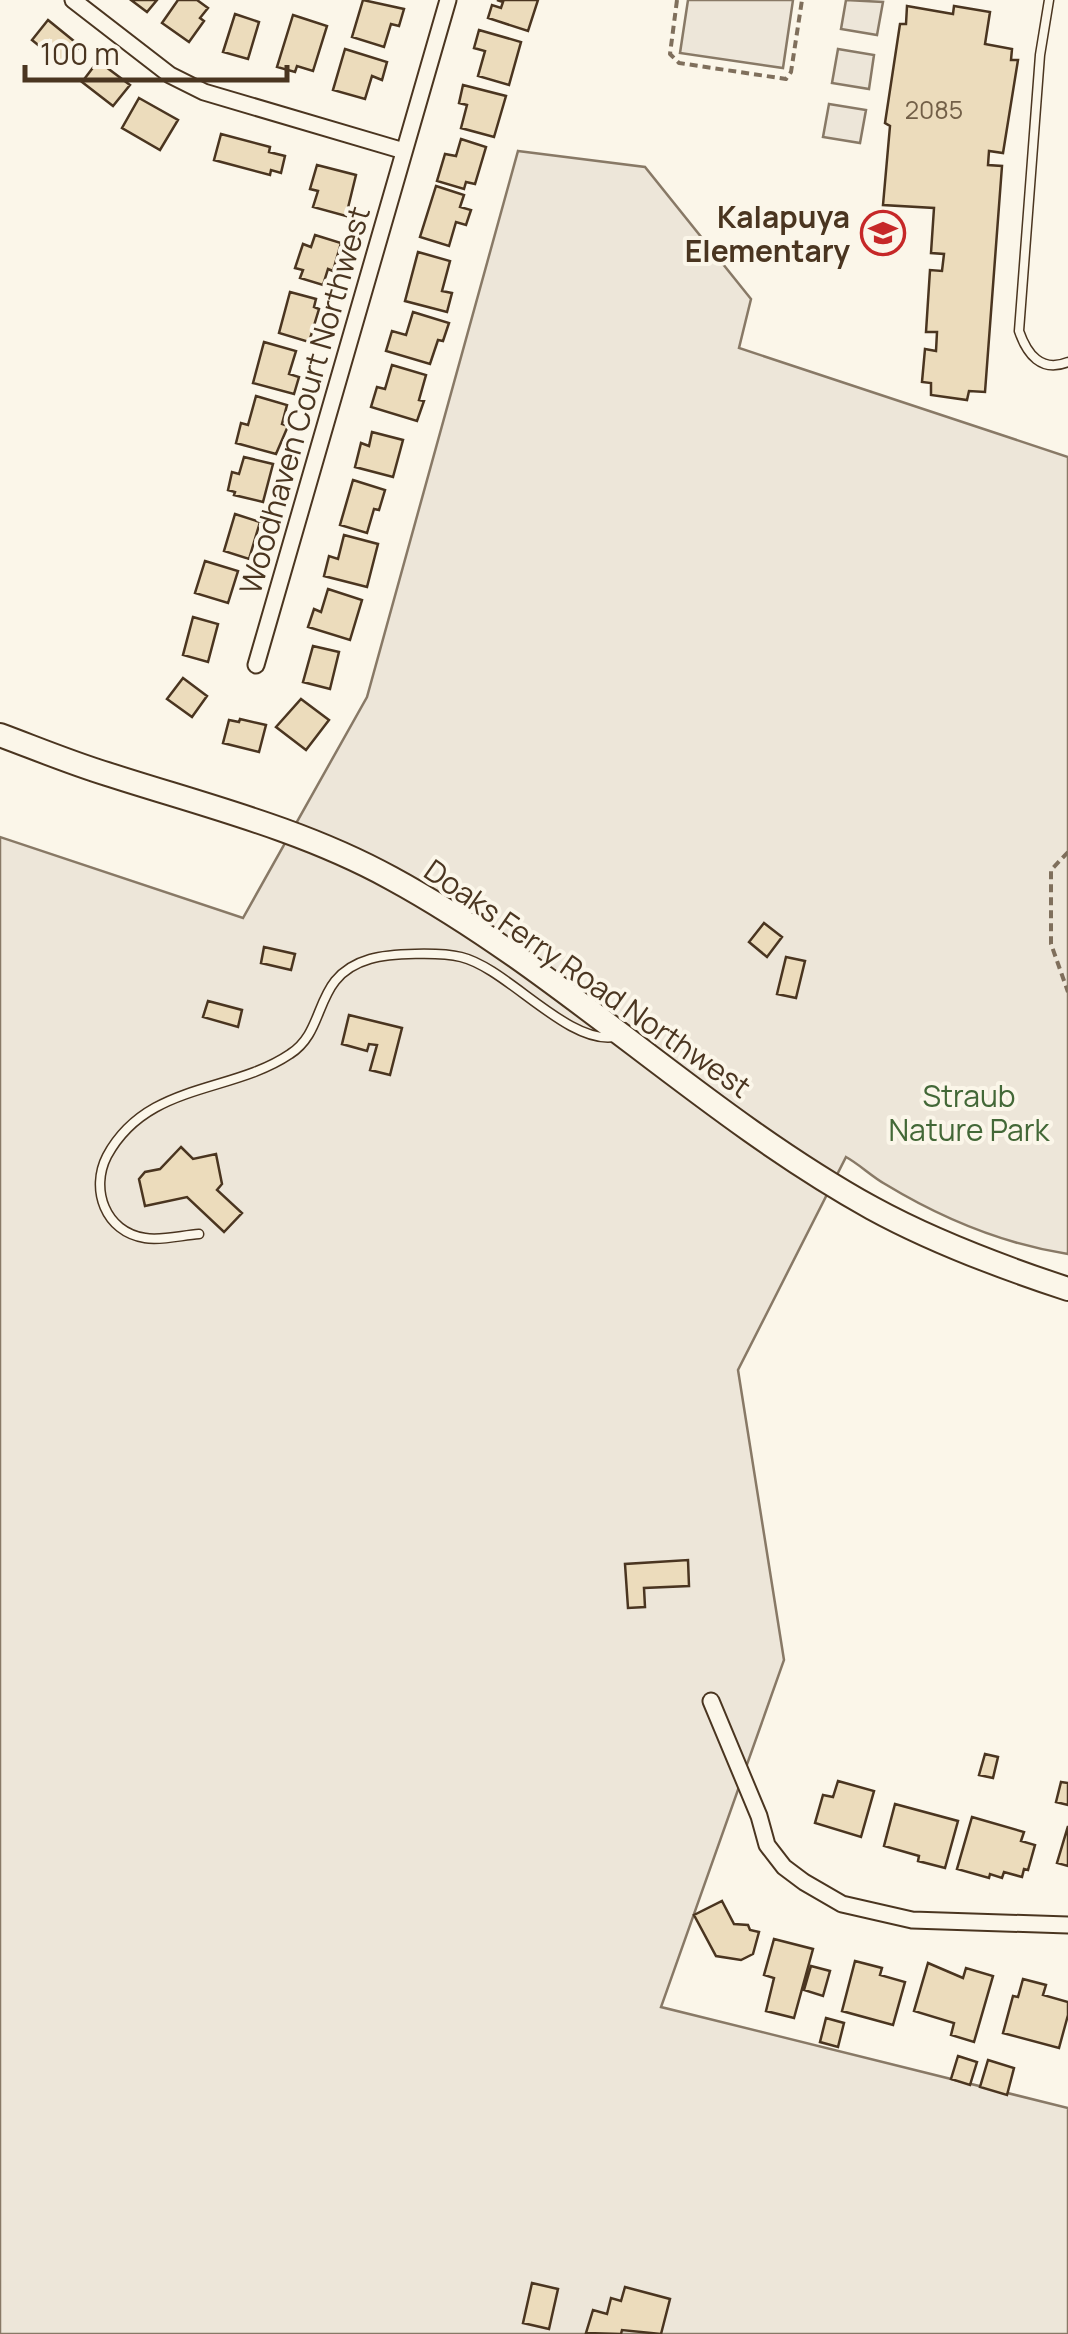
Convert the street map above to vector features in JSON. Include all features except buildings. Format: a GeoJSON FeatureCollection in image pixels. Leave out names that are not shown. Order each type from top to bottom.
{"type":"FeatureCollection","features":[{"type":"Feature","properties":{"kind":"main road","name":"Doaks Ferry Road Northwest"},"geometry":{"type":"LineString","coordinates":[[0,735],[102,773],[288,831],[392,878],[460,919],[754,1132],[872,1208],[1002,1266],[1068,1289]]}},
{"type":"Feature","properties":{"kind":"street"},"geometry":{"type":"LineString","coordinates":[[72,0],[170,75],[204,92],[404,151]]}},
{"type":"Feature","properties":{"kind":"street","name":"Woodhaven Court Northwest"},"geometry":{"type":"LineString","coordinates":[[256,665],[448,0]]}},
{"type":"Feature","properties":{"kind":"street"},"geometry":{"type":"LineString","coordinates":[[710,1701],[760,1816],[768,1845],[784,1868],[804,1882],[842,1904],[895,1917],[956,1923],[1068,1925]]}},
{"type":"Feature","properties":{"kind":"lane"},"geometry":{"type":"LineString","coordinates":[[1048,0],[1040,55],[1019,331],[1035,360],[1046,366],[1068,362]]}},
{"type":"Feature","properties":{"kind":"lane"},"geometry":{"type":"LineString","coordinates":[[199,1234],[145,1238],[112,1220],[98,1187],[108,1156],[126,1131],[159,1106],[290,1054],[306,1035],[336,976],[354,964],[374,957],[463,957],[557,1018],[606,1038],[624,1035]]}},
{"type":"Feature","properties":{"kind":"path"},"geometry":{"type":"LineString","coordinates":[[677,0],[670,54],[679,63],[786,80],[792,72],[802,0]]}},
{"type":"Feature","properties":{"kind":"path"},"geometry":{"type":"LineString","coordinates":[[1068,852],[1051,870],[1051,944],[1068,992]]}},
{"type":"Feature","properties":{"kind":"green space"},"geometry":{"type":"Polygon","coordinates":[[[688,0],[793,0],[783,68],[680,53],[688,0]]]}},
{"type":"Feature","properties":{"kind":"green space"},"geometry":{"type":"Polygon","coordinates":[[[846,0],[883,2],[877,35],[841,29],[846,0]]]}},
{"type":"Feature","properties":{"kind":"green space"},"geometry":{"type":"Polygon","coordinates":[[[838,49],[874,55],[869,89],[832,83],[838,49]]]}},
{"type":"Feature","properties":{"kind":"green space"},"geometry":{"type":"Polygon","coordinates":[[[829,104],[866,110],[860,143],[823,137],[829,104]]]}},
{"type":"Feature","properties":{"kind":"green space","name":"Straub Nature Park"},"geometry":{"type":"Polygon","coordinates":[[[518,151],[645,167],[751,299],[739,348],[1068,457],[1068,1254],[1020,1244],[928,1208],[846,1157],[738,1370],[784,1660],[661,2007],[1068,2108],[1068,2334],[0,2334],[0,837],[243,918],[367,697],[518,151]]]}},
{"type":"Feature","properties":{"kind":"place","name":"Kalapuya Elementary"},"geometry":{"type":"Point","coordinates":[883,233]}}]}
